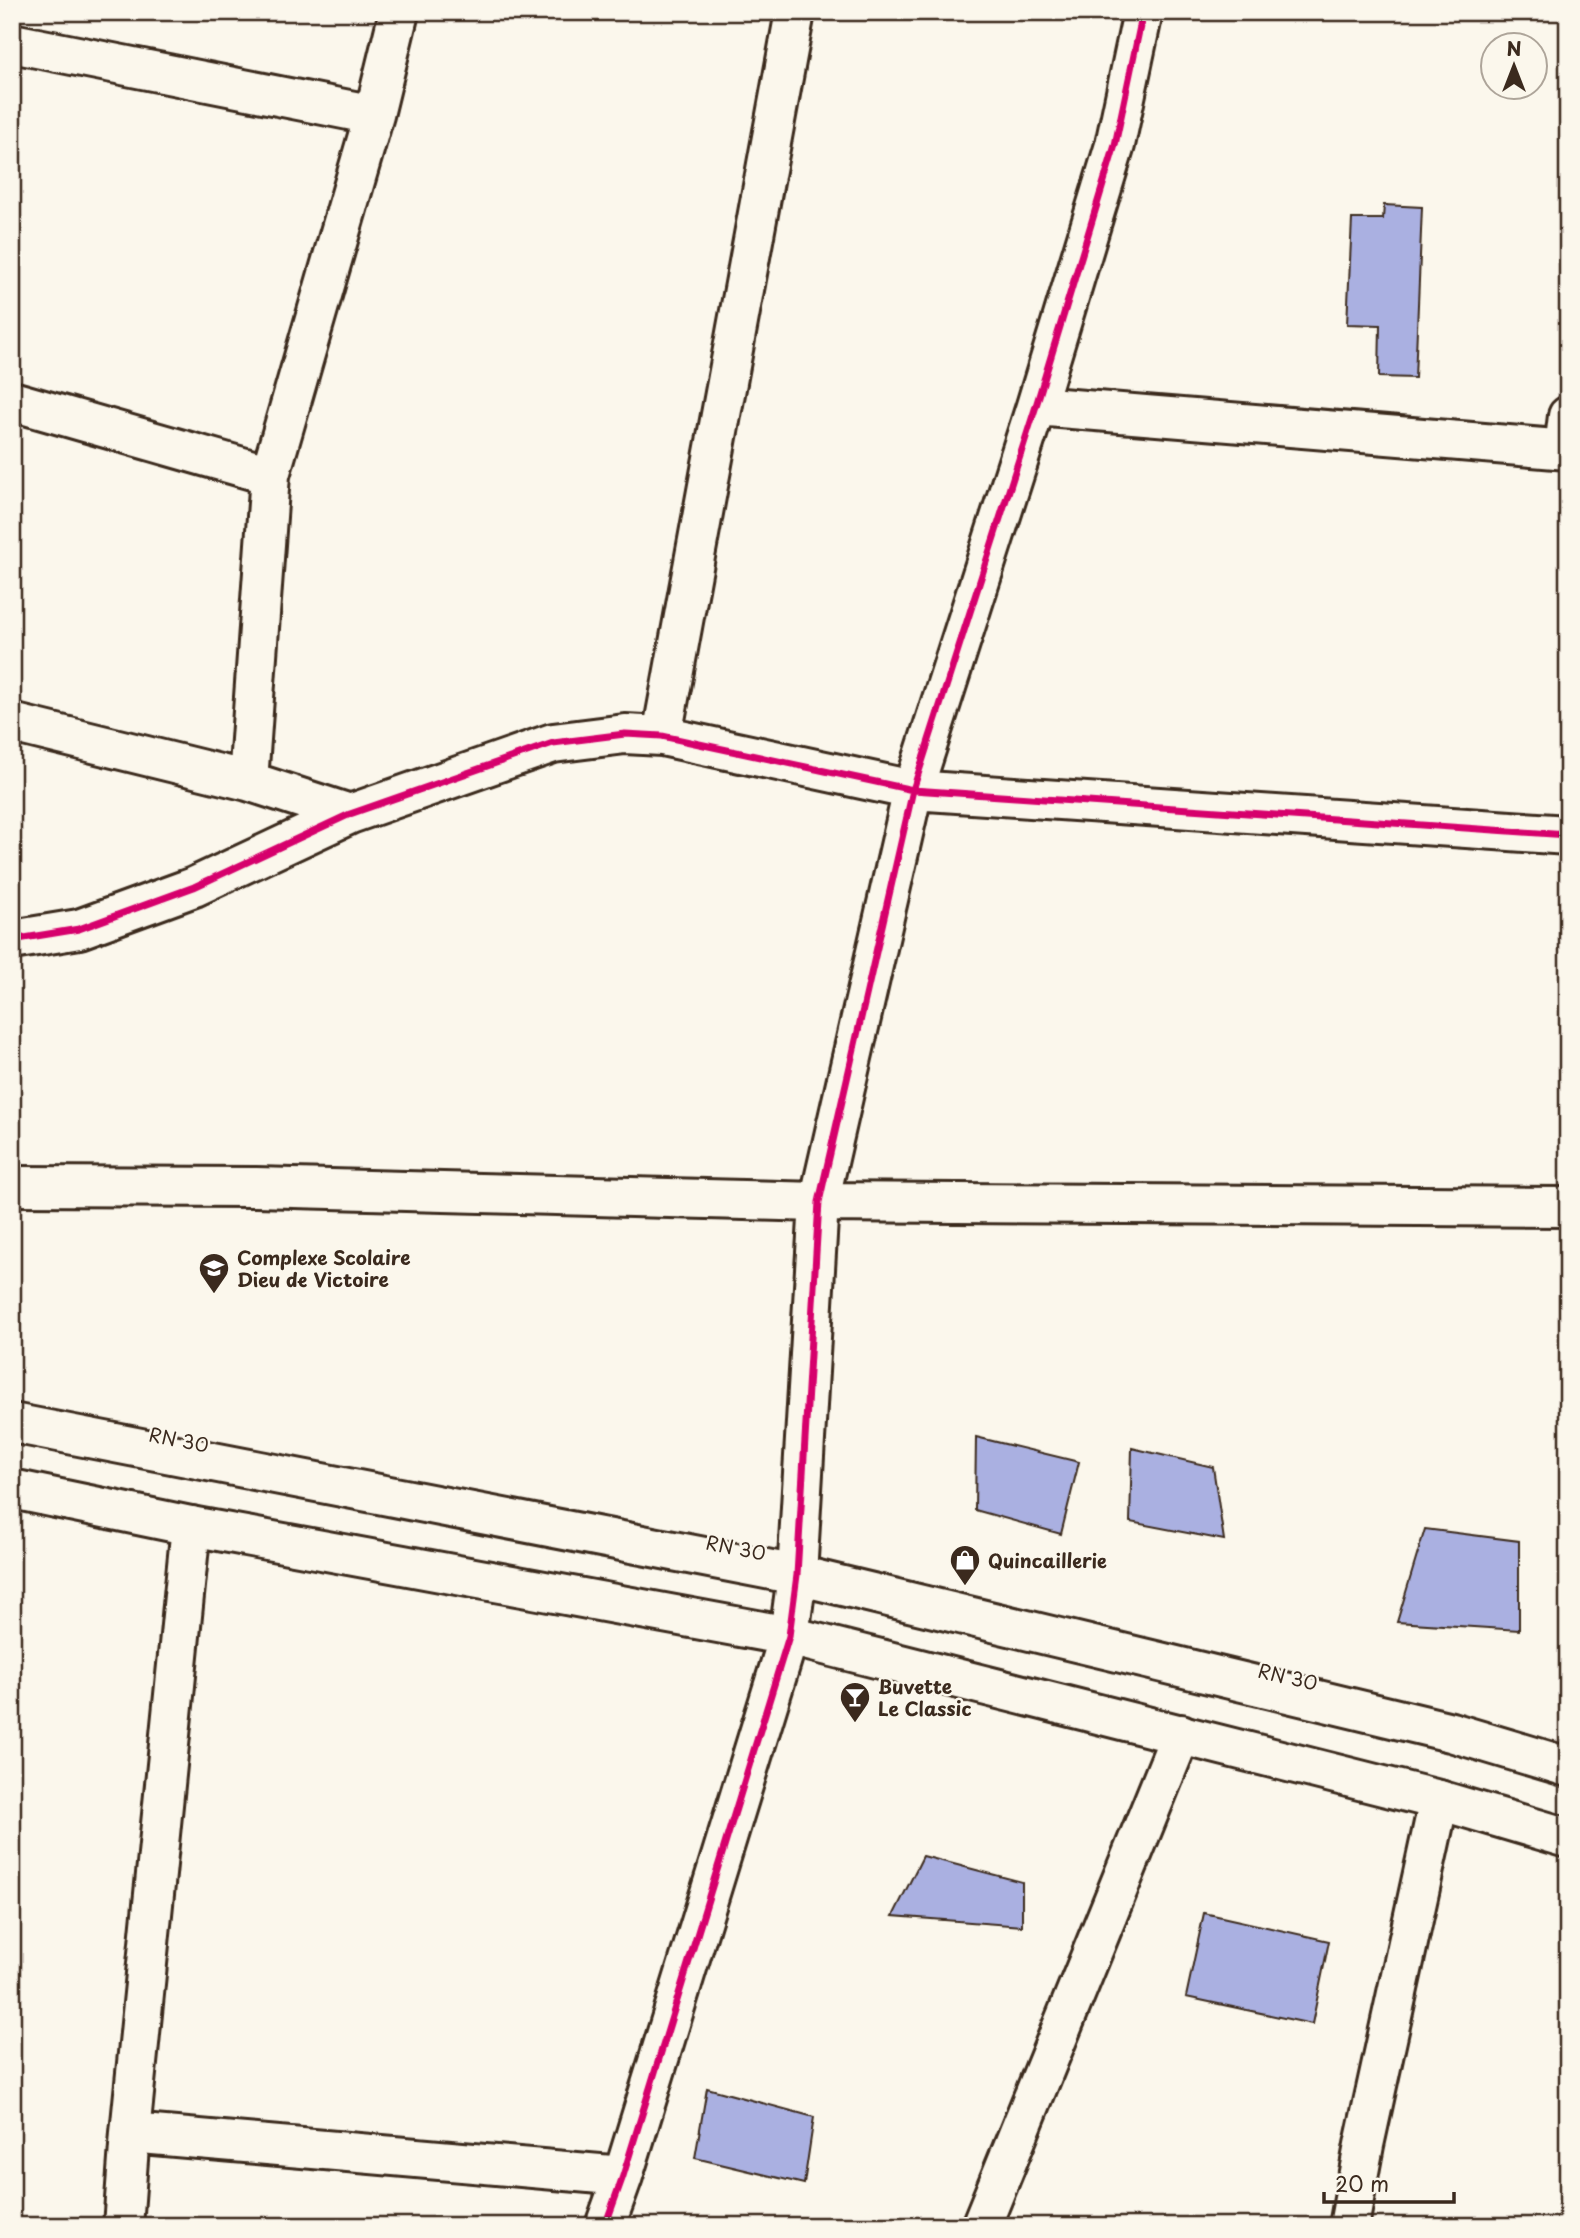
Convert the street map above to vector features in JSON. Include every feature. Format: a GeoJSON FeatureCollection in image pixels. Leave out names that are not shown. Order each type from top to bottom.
{"type":"FeatureCollection","features":[{"type":"Feature","properties":{"kind":"street"},"geometry":{"type":"LineString","coordinates":[[248,782],[270,475],[374,115],[399,12]]}},
{"type":"Feature","properties":{"kind":"street"},"geometry":{"type":"LineString","coordinates":[[662,736],[795,12]]}},
{"type":"Feature","properties":{"kind":"street"},"geometry":{"type":"LineString","coordinates":[[605,2226],[789,1636],[797,1575],[819,1202],[913,790],[1036,406],[1115,145],[1143,12]]}},
{"type":"Feature","properties":{"kind":"street"},"geometry":{"type":"LineString","coordinates":[[12,43],[374,115]]}},
{"type":"Feature","properties":{"kind":"street"},"geometry":{"type":"LineString","coordinates":[[12,401],[270,475]]}},
{"type":"Feature","properties":{"kind":"street"},"geometry":{"type":"LineString","coordinates":[[1036,406],[1566,438]]}},
{"type":"Feature","properties":{"kind":"street"},"geometry":{"type":"LineString","coordinates":[[12,723],[248,782],[350,814]]}},
{"type":"Feature","properties":{"kind":"street"},"geometry":{"type":"LineString","coordinates":[[12,940],[79,929],[194,887],[350,814],[553,743],[625,734],[662,736],[913,790],[1568,835]]}},
{"type":"Feature","properties":{"kind":"street"},"geometry":{"type":"LineString","coordinates":[[12,1186],[256,1187],[819,1202],[1568,1207]]}},
{"type":"Feature","properties":{"kind":"street","name":"RN 30"},"geometry":{"type":"LineString","coordinates":[[12,1423],[797,1575],[1451,1732],[1568,1767]]}},
{"type":"Feature","properties":{"kind":"street"},"geometry":{"type":"LineString","coordinates":[[12,1489],[191,1526],[789,1636],[1439,1800],[1568,1838]]}},
{"type":"Feature","properties":{"kind":"street"},"geometry":{"type":"LineString","coordinates":[[123,2226],[191,1526]]}},
{"type":"Feature","properties":{"kind":"street"},"geometry":{"type":"LineString","coordinates":[[981,2226],[1181,1734]]}},
{"type":"Feature","properties":{"kind":"street"},"geometry":{"type":"LineString","coordinates":[[1349,2226],[1439,1800]]}},
{"type":"Feature","properties":{"kind":"street"},"geometry":{"type":"LineString","coordinates":[[130,2133],[622,2176]]}},
{"type":"Feature","properties":{"kind":"building"},"geometry":{"type":"Polygon","coordinates":[[[1384,205],[1422,207],[1415,378],[1379,377],[1380,325],[1347,324],[1352,219],[1383,219],[1384,205]]]}},
{"type":"Feature","properties":{"kind":"building"},"geometry":{"type":"Polygon","coordinates":[[[976,1437],[1079,1462],[1061,1534],[975,1510],[976,1437]]]}},
{"type":"Feature","properties":{"kind":"building"},"geometry":{"type":"Polygon","coordinates":[[[1132,1448],[1213,1467],[1224,1540],[1130,1522],[1132,1448]]]}},
{"type":"Feature","properties":{"kind":"building"},"geometry":{"type":"Polygon","coordinates":[[[1425,1529],[1519,1541],[1519,1630],[1397,1622],[1425,1529]]]}},
{"type":"Feature","properties":{"kind":"building"},"geometry":{"type":"Polygon","coordinates":[[[923,1856],[1022,1882],[1022,1926],[893,1916],[923,1856]]]}},
{"type":"Feature","properties":{"kind":"building"},"geometry":{"type":"Polygon","coordinates":[[[1204,1913],[1329,1941],[1312,2024],[1186,1997],[1204,1913]]]}},
{"type":"Feature","properties":{"kind":"building"},"geometry":{"type":"Polygon","coordinates":[[[707,2088],[814,2117],[804,2184],[695,2158],[707,2088]]]}},
{"type":"Feature","properties":{"kind":"cycle path"},"geometry":{"type":"LineString","coordinates":[[605,2226],[623,2176],[789,1636],[797,1575],[819,1202],[913,790],[1036,406],[1115,145],[1143,12]]}},
{"type":"Feature","properties":{"kind":"cycle path"},"geometry":{"type":"LineString","coordinates":[[12,940],[79,929],[194,887],[350,814],[553,743],[625,734],[662,736],[913,790],[1568,835]]}},
{"type":"Feature","properties":{"kind":"place","name":"Complexe Scolaire Dieu de Victoire"},"geometry":{"type":"Point","coordinates":[214,1295]}},
{"type":"Feature","properties":{"kind":"place","name":"Quincaillerie"},"geometry":{"type":"Point","coordinates":[965,1587]}},
{"type":"Feature","properties":{"kind":"place","name":"Buvette Le Classic"},"geometry":{"type":"Point","coordinates":[855,1724]}}]}
